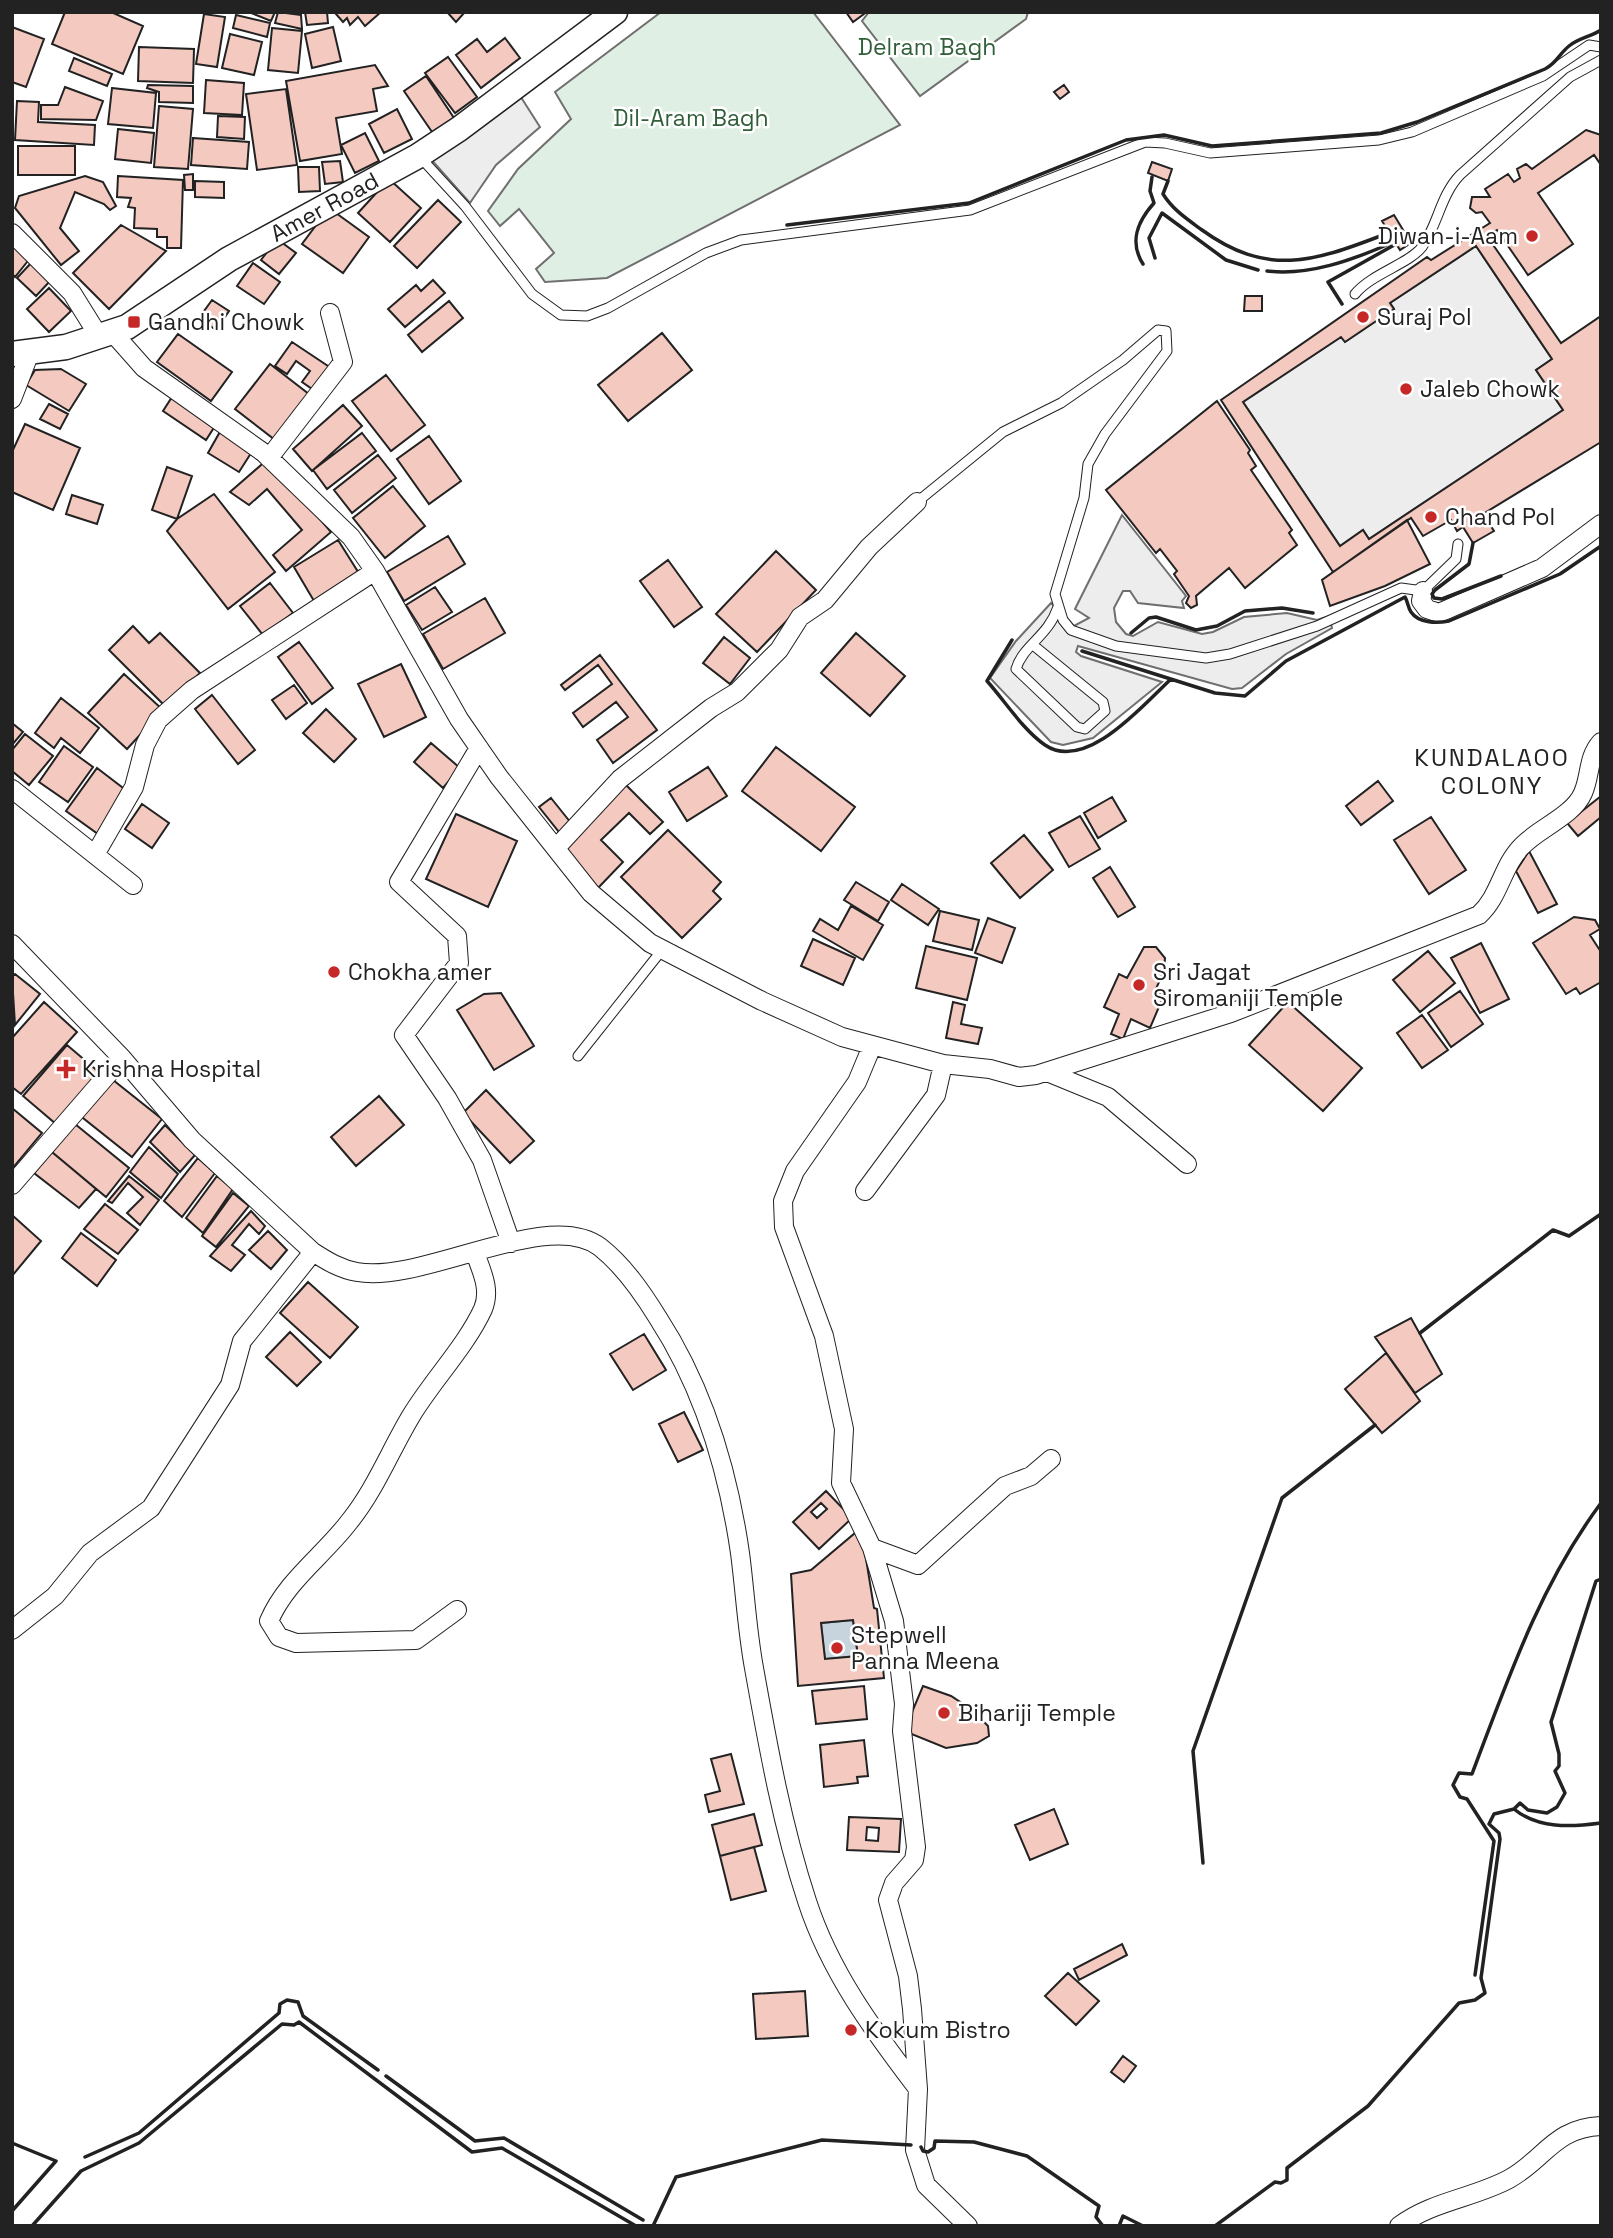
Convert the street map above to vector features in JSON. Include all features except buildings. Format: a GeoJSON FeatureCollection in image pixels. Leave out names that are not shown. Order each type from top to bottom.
{"type":"FeatureCollection","features":[{"type":"Feature","properties":{"kind":"main road","name":"Amer Road"},"geometry":{"type":"LineString","coordinates":[[20,354],[106,336],[229,259],[418,156],[615,12]]}},
{"type":"Feature","properties":{"kind":"street"},"geometry":{"type":"LineString","coordinates":[[12,233],[72,293],[106,336],[144,368],[269,458],[351,537],[375,570],[458,719],[591,893],[662,950],[762,1001],[842,1037],[943,1064],[990,1069],[1019,1077],[1047,1072],[1231,1013],[1479,915],[1499,889],[1521,846],[1577,802],[1583,792],[1592,753],[1601,742]]}},
{"type":"Feature","properties":{"kind":"street"},"geometry":{"type":"LineString","coordinates":[[269,458],[343,362],[330,313]]}},
{"type":"Feature","properties":{"kind":"street"},"geometry":{"type":"LineString","coordinates":[[12,399],[20,354]]}},
{"type":"Feature","properties":{"kind":"street"},"geometry":{"type":"LineString","coordinates":[[555,848],[620,779],[711,708],[737,692],[779,650],[800,617],[825,600],[869,547],[917,502]]}},
{"type":"Feature","properties":{"kind":"street"},"geometry":{"type":"LineString","coordinates":[[1423,591],[1421,601],[1427,609],[1438,612],[1542,568],[1601,524]]}},
{"type":"Feature","properties":{"kind":"street"},"geometry":{"type":"LineString","coordinates":[[96,853],[134,788],[145,745],[158,720],[192,690],[375,570]]}},
{"type":"Feature","properties":{"kind":"street"},"geometry":{"type":"LineString","coordinates":[[479,748],[399,882],[457,936],[458,963],[404,1035],[447,1098],[482,1160],[512,1243]]}},
{"type":"Feature","properties":{"kind":"street"},"geometry":{"type":"LineString","coordinates":[[12,789],[96,853],[133,886]]}},
{"type":"Feature","properties":{"kind":"street"},"geometry":{"type":"LineString","coordinates":[[12,944],[122,1058],[192,1140],[313,1252],[344,1269],[369,1273],[559,1234],[588,1239],[629,1277],[647,1300],[684,1360],[709,1423],[725,1477],[740,1554],[754,1669],[783,1816],[807,1901],[842,1982],[918,2089]]}},
{"type":"Feature","properties":{"kind":"street"},"geometry":{"type":"LineString","coordinates":[[872,1046],[857,1082],[794,1171],[783,1201],[784,1227],[824,1335],[844,1429],[841,1483],[872,1548],[896,1634],[904,1704],[902,1731],[916,1837],[914,1860],[894,1883],[888,1899],[908,1976],[918,2089],[915,2150],[921,2173],[934,2195],[968,2226]]}},
{"type":"Feature","properties":{"kind":"street"},"geometry":{"type":"LineString","coordinates":[[12,1185],[122,1058]]}},
{"type":"Feature","properties":{"kind":"street"},"geometry":{"type":"LineString","coordinates":[[865,1191],[936,1095],[943,1064]]}},
{"type":"Feature","properties":{"kind":"street"},"geometry":{"type":"LineString","coordinates":[[1047,1072],[1108,1097],[1187,1164]]}},
{"type":"Feature","properties":{"kind":"street"},"geometry":{"type":"LineString","coordinates":[[12,1630],[55,1596],[90,1553],[151,1508],[230,1385],[242,1341],[313,1252]]}},
{"type":"Feature","properties":{"kind":"street"},"geometry":{"type":"LineString","coordinates":[[457,1610],[416,1640],[296,1643],[279,1637],[269,1621],[275,1606],[301,1573],[349,1523],[377,1480],[411,1415],[483,1308],[487,1284],[475,1253]]}},
{"type":"Feature","properties":{"kind":"street"},"geometry":{"type":"LineString","coordinates":[[872,1548],[918,1565],[1005,1486],[1031,1476],[1051,1459]]}},
{"type":"Feature","properties":{"kind":"street"},"geometry":{"type":"LineString","coordinates":[[1399,2226],[1437,2205],[1509,2178],[1558,2138],[1573,2130],[1601,2126]]}},
{"type":"Feature","properties":{"kind":"lane"},"geometry":{"type":"LineString","coordinates":[[418,156],[465,206],[532,294],[561,315],[575,318],[608,308],[695,259],[741,240],[970,210],[1145,142],[1165,143],[1210,153],[1366,142],[1412,132],[1543,76],[1589,45],[1601,47]]}},
{"type":"Feature","properties":{"kind":"lane"},"geometry":{"type":"LineString","coordinates":[[1354,294],[1363,285],[1421,249],[1448,187],[1460,175],[1570,77],[1601,60]]}},
{"type":"Feature","properties":{"kind":"lane"},"geometry":{"type":"LineString","coordinates":[[917,502],[1003,432],[1061,403],[1123,360],[1158,330],[1166,331],[1167,351],[1093,451],[1084,498],[1057,585],[1058,607],[1052,625],[1018,660],[1016,669],[1077,727],[1085,729],[1092,725],[1105,711],[1102,702],[1033,645]]}},
{"type":"Feature","properties":{"kind":"lane"},"geometry":{"type":"LineString","coordinates":[[1058,607],[1071,630],[1083,637],[1123,647],[1206,658],[1230,654],[1317,626],[1401,588],[1423,591],[1457,559],[1458,544]]}},
{"type":"Feature","properties":{"kind":"lane"},"geometry":{"type":"LineString","coordinates":[[578,1056],[662,950]]}},
{"type":"Feature","properties":{"kind":"green space","name":"Dil-Aram Bagh"},"geometry":{"type":"Polygon","coordinates":[[[661,12],[813,12],[900,125],[607,278],[545,282],[536,269],[554,253],[519,209],[500,226],[488,211],[518,169],[571,119],[555,92],[661,12]]]}},
{"type":"Feature","properties":{"kind":"green space","name":"Delram Bagh"},"geometry":{"type":"Polygon","coordinates":[[[869,12],[1028,12],[1026,19],[920,96],[862,21],[869,12]]]}},
{"type":"Feature","properties":{"kind":"shaded area"},"geometry":{"type":"Polygon","coordinates":[[[517,91],[540,127],[496,165],[470,203],[428,156],[517,91]]]}},
{"type":"Feature","properties":{"kind":"shaded area","name":"Jaleb Chowk"},"geometry":{"type":"Polygon","coordinates":[[[1476,246],[1552,359],[1536,370],[1563,410],[1369,539],[1363,530],[1340,546],[1243,402],[1341,337],[1345,342],[1394,309],[1390,303],[1476,246]]]}},
{"type":"Feature","properties":{"kind":"shaded area"},"geometry":{"type":"Polygon","coordinates":[[[1122,515],[1186,596],[1182,601],[1184,608],[1138,603],[1130,591],[1123,591],[1114,608],[1116,622],[1126,634],[1133,636],[1158,622],[1202,634],[1213,632],[1244,617],[1287,613],[1317,620],[1329,616],[1332,628],[1286,654],[1242,688],[1232,689],[1078,646],[1076,652],[1081,656],[1162,682],[1093,738],[1063,745],[1051,742],[990,678],[1016,641],[1051,603],[1074,626],[1089,618],[1075,609],[1122,515]]]}},
{"type":"Feature","properties":{"kind":"shaded area"},"geometry":{"type":"Polygon","coordinates":[[[853,1620],[858,1656],[825,1659],[821,1623],[853,1620]]]}},
{"type":"Feature","properties":{"kind":"wall"},"geometry":{"type":"LineString","coordinates":[[787,225],[969,203],[1126,140],[1164,135],[1212,146],[1381,133],[1417,122],[1545,69],[1573,43],[1601,30]]}},
{"type":"Feature","properties":{"kind":"wall"},"geometry":{"type":"LineString","coordinates":[[1143,264],[1136,248],[1136,240],[1139,225],[1154,203],[1150,191],[1152,177]]}},
{"type":"Feature","properties":{"kind":"wall"},"geometry":{"type":"LineString","coordinates":[[1168,181],[1163,194],[1176,210],[1226,245],[1248,254],[1269,259],[1312,258],[1383,235]]}},
{"type":"Feature","properties":{"kind":"wall"},"geometry":{"type":"LineString","coordinates":[[1155,258],[1149,238],[1162,213],[1226,260],[1258,270]]}},
{"type":"Feature","properties":{"kind":"wall"},"geometry":{"type":"LineString","coordinates":[[1267,271],[1314,269],[1345,261],[1389,244]]}},
{"type":"Feature","properties":{"kind":"wall"},"geometry":{"type":"LineString","coordinates":[[1342,304],[1328,282],[1396,244]]}},
{"type":"Feature","properties":{"kind":"wall"},"geometry":{"type":"LineString","coordinates":[[1473,543],[1469,564],[1435,590],[1432,594],[1434,598],[1442,599],[1501,576]]}},
{"type":"Feature","properties":{"kind":"wall"},"geometry":{"type":"LineString","coordinates":[[1082,651],[1215,693],[1245,696],[1286,661],[1405,597],[1411,612],[1419,619],[1449,621],[1560,574],[1601,546]]}},
{"type":"Feature","properties":{"kind":"wall"},"geometry":{"type":"LineString","coordinates":[[1131,633],[1149,618],[1156,617],[1196,630],[1217,626],[1245,611],[1282,608],[1313,613]]}},
{"type":"Feature","properties":{"kind":"wall"},"geometry":{"type":"LineString","coordinates":[[1012,640],[987,681],[1029,731],[1045,745],[1061,751],[1078,750],[1113,732],[1171,679]]}},
{"type":"Feature","properties":{"kind":"wall"},"geometry":{"type":"LineString","coordinates":[[1420,1333],[1553,1230],[1569,1236],[1601,1214]]}},
{"type":"Feature","properties":{"kind":"wall"},"geometry":{"type":"LineString","coordinates":[[1203,1863],[1193,1751],[1282,1498],[1375,1425]]}},
{"type":"Feature","properties":{"kind":"wall"},"geometry":{"type":"LineString","coordinates":[[1475,1975],[1494,1841],[1467,1799],[1460,1797],[1453,1785],[1459,1773],[1472,1774],[1543,1600],[1579,1534],[1601,1503]]}},
{"type":"Feature","properties":{"kind":"wall"},"geometry":{"type":"LineString","coordinates":[[1215,2226],[1275,2182],[1287,2180],[1287,2168],[1368,2106],[1459,2003],[1475,2000],[1485,1993],[1481,1978],[1500,1839],[1499,1833],[1489,1824],[1494,1814],[1514,1809],[1520,1803],[1528,1810],[1547,1813],[1557,1807],[1565,1793],[1555,1771],[1559,1766],[1559,1754],[1551,1722],[1596,1581],[1601,1579]]}},
{"type":"Feature","properties":{"kind":"wall"},"geometry":{"type":"LineString","coordinates":[[1514,1809],[1523,1816],[1555,1825],[1601,1823]]}},
{"type":"Feature","properties":{"kind":"wall"},"geometry":{"type":"LineString","coordinates":[[85,2157],[139,2133],[279,2013],[280,2004],[287,2000],[298,2002],[303,2016],[378,2070]]}},
{"type":"Feature","properties":{"kind":"wall"},"geometry":{"type":"LineString","coordinates":[[32,2226],[81,2171],[139,2143],[282,2024],[294,2025],[299,2022],[472,2152],[502,2148],[636,2226]]}},
{"type":"Feature","properties":{"kind":"wall"},"geometry":{"type":"LineString","coordinates":[[386,2076],[475,2141],[504,2138],[643,2220]]}},
{"type":"Feature","properties":{"kind":"wall"},"geometry":{"type":"LineString","coordinates":[[653,2226],[676,2177],[822,2140],[911,2145]]}},
{"type":"Feature","properties":{"kind":"wall"},"geometry":{"type":"LineString","coordinates":[[921,2147],[928,2152],[934,2148],[935,2141],[974,2142],[1027,2156],[1099,2206],[1096,2217],[1103,2226]]}},
{"type":"Feature","properties":{"kind":"wall"},"geometry":{"type":"LineString","coordinates":[[12,2143],[56,2161],[12,2211]]}},
{"type":"Feature","properties":{"kind":"wall"},"geometry":{"type":"LineString","coordinates":[[1119,2226],[1123,2216],[1143,2226]]}},
{"type":"Feature","properties":{"kind":"place","name":"Diwan-i-Aam"},"geometry":{"type":"Point","coordinates":[1532,236]}},
{"type":"Feature","properties":{"kind":"place","name":"Suraj Pol"},"geometry":{"type":"Point","coordinates":[1363,317]}},
{"type":"Feature","properties":{"kind":"place","name":"Gandhi Chowk"},"geometry":{"type":"Point","coordinates":[134,322]}},
{"type":"Feature","properties":{"kind":"place","name":"Jaleb Chowk"},"geometry":{"type":"Point","coordinates":[1406,389]}},
{"type":"Feature","properties":{"kind":"place","name":"Chand Pol"},"geometry":{"type":"Point","coordinates":[1431,517]}},
{"type":"Feature","properties":{"kind":"place","name":"Chokha amer"},"geometry":{"type":"Point","coordinates":[334,972]}},
{"type":"Feature","properties":{"kind":"place","name":"Sri Jagat Siromaniji Temple"},"geometry":{"type":"Point","coordinates":[1139,985]}},
{"type":"Feature","properties":{"kind":"place","name":"Krishna Hospital"},"geometry":{"type":"Point","coordinates":[66,1069]}},
{"type":"Feature","properties":{"kind":"place","name":"Stepwell Panna Meena"},"geometry":{"type":"Point","coordinates":[837,1648]}},
{"type":"Feature","properties":{"kind":"place","name":"Bihariji Temple"},"geometry":{"type":"Point","coordinates":[944,1713]}},
{"type":"Feature","properties":{"kind":"place","name":"Kokum Bistro"},"geometry":{"type":"Point","coordinates":[851,2030]}},
{"type":"Feature","properties":{"kind":"district","name":"KUNDALAOO COLONY"},"geometry":{"type":"Point","coordinates":[1492,772]}}]}
